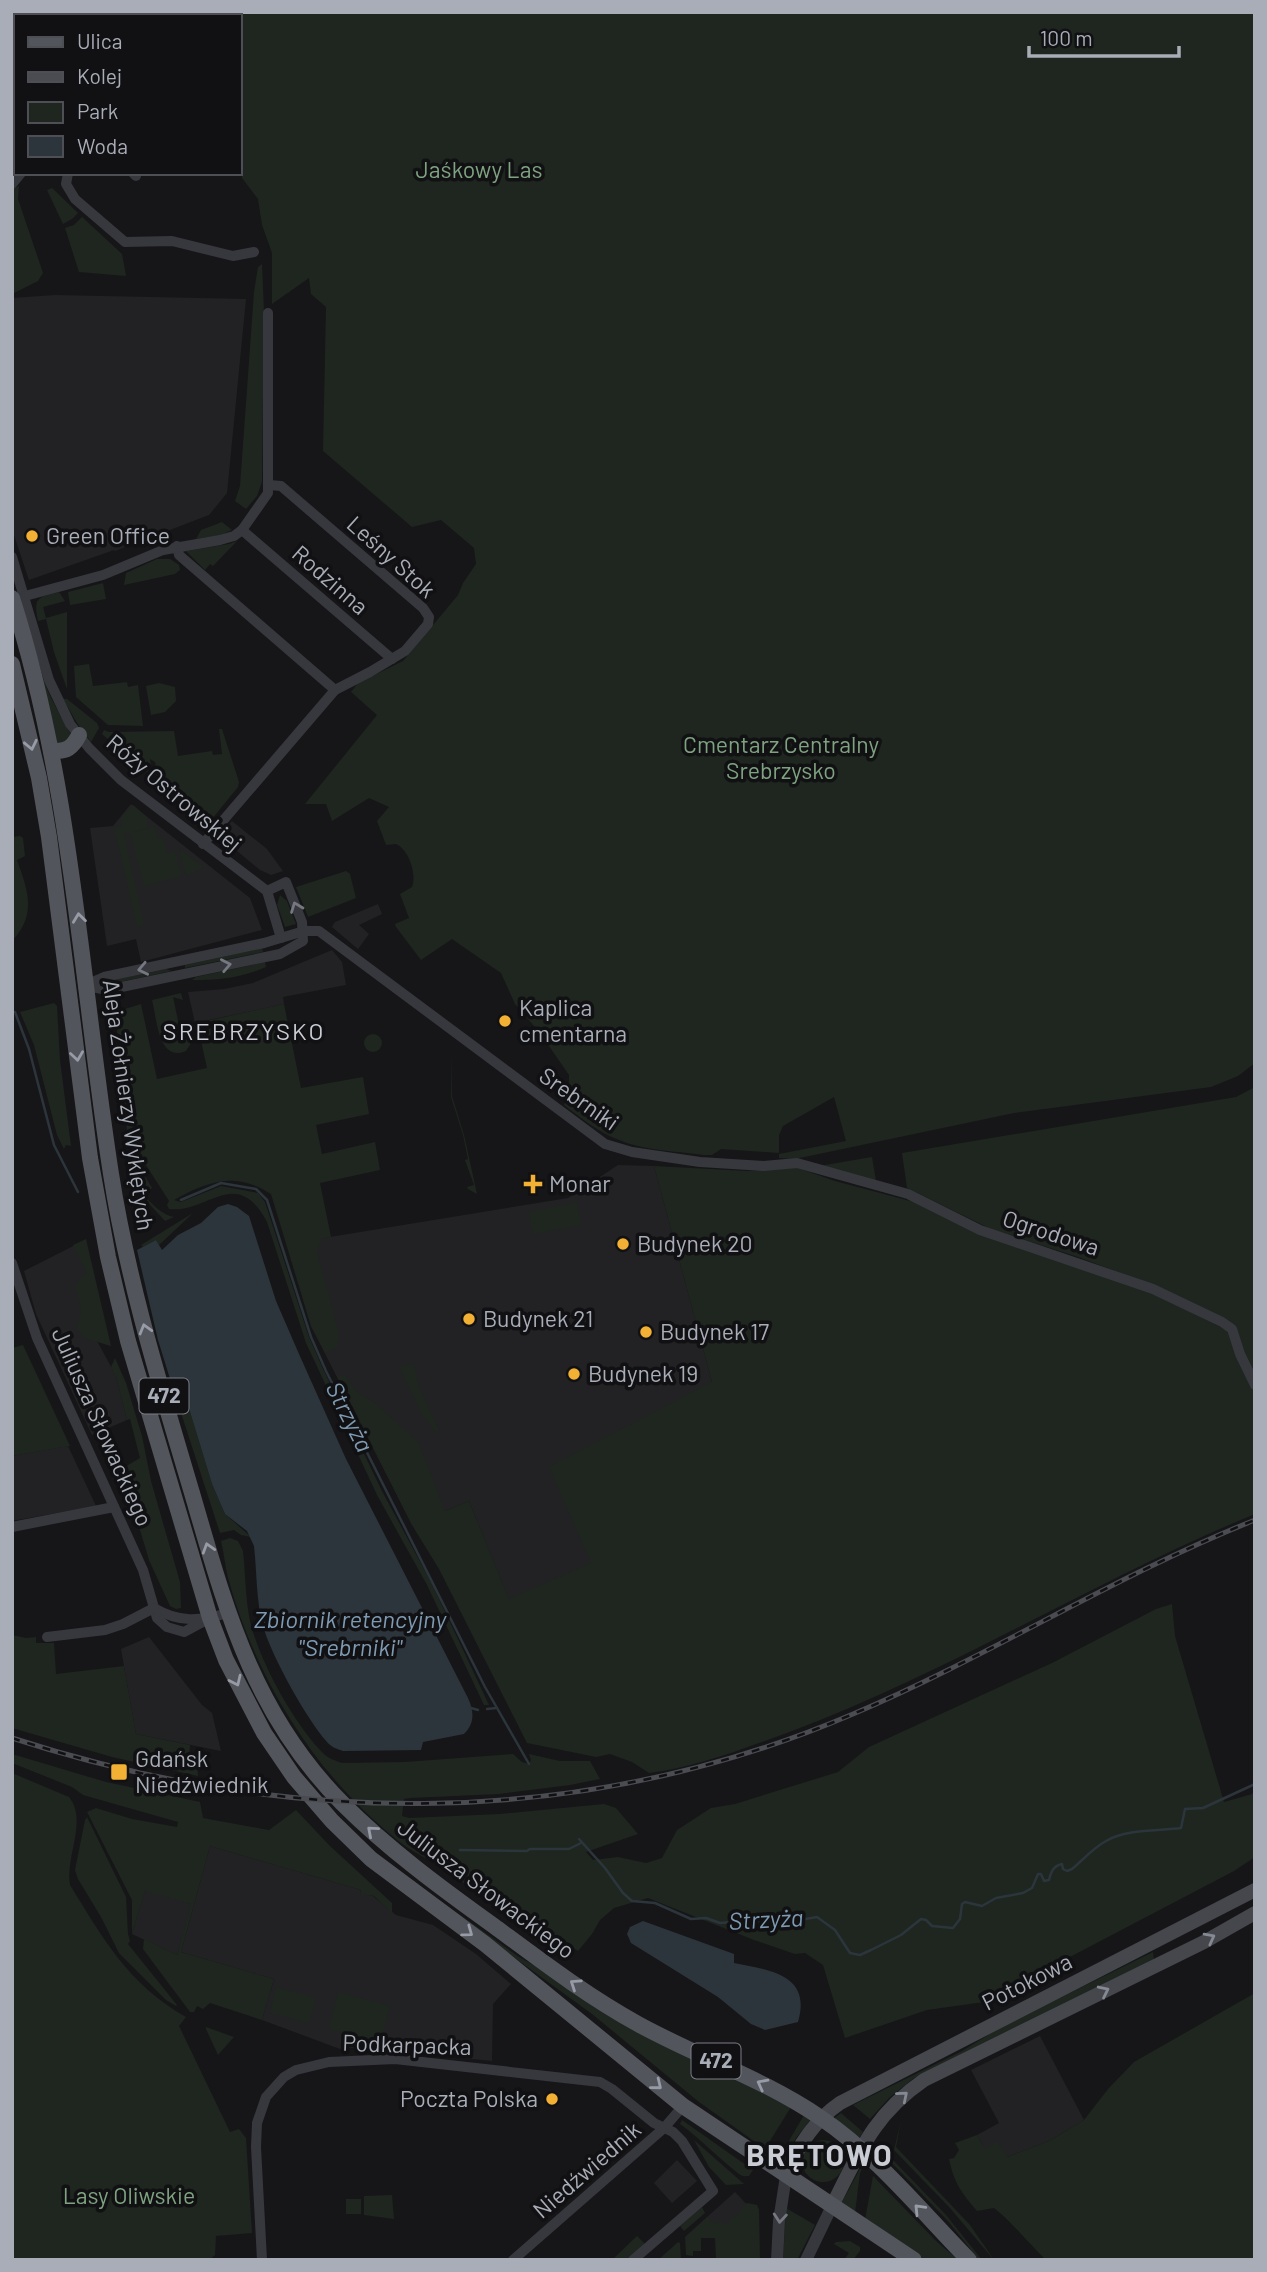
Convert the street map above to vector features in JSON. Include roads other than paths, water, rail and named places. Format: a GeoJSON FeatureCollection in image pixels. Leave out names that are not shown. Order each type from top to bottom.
{"type":"FeatureCollection","features":[{"type":"Feature","properties":{"kind":"main road","name":"Aleja Żołnierzy Wyklętych"},"geometry":{"type":"LineString","coordinates":[[18,597],[52,750],[78,909],[111,1176],[134,1287],[228,1613]]}},
{"type":"Feature","properties":{"kind":"main road","name":"Aleja Żołnierzy Wyklętych"},"geometry":{"type":"LineString","coordinates":[[12,664],[39,778],[49,837],[90,1158],[108,1257],[128,1341],[210,1618]]}},
{"type":"Feature","properties":{"kind":"main road"},"geometry":{"type":"LineString","coordinates":[[52,750],[70,748],[79,735]]}},
{"type":"Feature","properties":{"kind":"main road","name":"Juliusza Słowackiego"},"geometry":{"type":"LineString","coordinates":[[228,1613],[257,1684],[296,1749],[323,1783],[370,1829],[464,1904],[610,2007],[640,2025],[765,2085],[821,2118]]}},
{"type":"Feature","properties":{"kind":"main road","name":"Juliusza Słowackiego"},"geometry":{"type":"LineString","coordinates":[[210,1618],[226,1660],[264,1733],[294,1777],[332,1821],[371,1859],[485,1944],[682,2106],[786,2176]]}},
{"type":"Feature","properties":{"kind":"main road","name":"Potokowa"},"geometry":{"type":"LineString","coordinates":[[786,2176],[804,2139],[829,2110],[857,2093],[1255,1890]]}},
{"type":"Feature","properties":{"kind":"main road","name":"Potokowa"},"geometry":{"type":"LineString","coordinates":[[832,2206],[883,2115],[904,2094],[924,2080],[1164,1962],[1255,1913]]}},
{"type":"Feature","properties":{"kind":"main road"},"geometry":{"type":"LineString","coordinates":[[1156,1942],[1164,1962]]}},
{"type":"Feature","properties":{"kind":"main road","name":"472"},"geometry":{"type":"LineString","coordinates":[[821,2118],[861,2150],[969,2260]]}},
{"type":"Feature","properties":{"kind":"main road","name":"472"},"geometry":{"type":"LineString","coordinates":[[786,2176],[914,2260]]}},
{"type":"Feature","properties":{"kind":"street"},"geometry":{"type":"LineString","coordinates":[[68,175],[66,184],[73,197],[125,242],[172,241],[233,256],[254,252]]}},
{"type":"Feature","properties":{"kind":"street"},"geometry":{"type":"LineString","coordinates":[[18,597],[103,575],[177,546],[234,536],[242,530],[268,494],[268,313]]}},
{"type":"Feature","properties":{"kind":"street","name":"Leśny Stok"},"geometry":{"type":"LineString","coordinates":[[203,844],[335,690],[405,651],[428,624],[429,617],[423,608],[281,486],[269,485]]}},
{"type":"Feature","properties":{"kind":"street","name":"Rodzinna"},"geometry":{"type":"LineString","coordinates":[[242,530],[392,659]]}},
{"type":"Feature","properties":{"kind":"street"},"geometry":{"type":"LineString","coordinates":[[177,546],[178,555],[335,690]]}},
{"type":"Feature","properties":{"kind":"street","name":"Róży Ostrowskiej"},"geometry":{"type":"LineString","coordinates":[[12,557],[18,597],[49,680],[79,735],[110,770],[267,891]]}},
{"type":"Feature","properties":{"kind":"street"},"geometry":{"type":"LineString","coordinates":[[69,988],[87,986],[107,990],[280,954],[303,941],[304,932],[286,882],[267,891],[281,938]]}},
{"type":"Feature","properties":{"kind":"street","name":"Srebrniki"},"geometry":{"type":"LineString","coordinates":[[304,932],[319,931],[333,940],[605,1144],[632,1153],[700,1162],[764,1166],[797,1163]]}},
{"type":"Feature","properties":{"kind":"street"},"geometry":{"type":"LineString","coordinates":[[87,986],[104,977],[304,932]]}},
{"type":"Feature","properties":{"kind":"street"},"geometry":{"type":"LineString","coordinates":[[179,961],[182,974]]}},
{"type":"Feature","properties":{"kind":"street","name":"Ogrodowa"},"geometry":{"type":"LineString","coordinates":[[797,1163],[908,1194],[980,1230],[1153,1289],[1211,1317],[1232,1329],[1255,1385]]}},
{"type":"Feature","properties":{"kind":"street","name":"Juliusza Słowackiego"},"geometry":{"type":"LineString","coordinates":[[12,1264],[33,1331],[145,1576],[154,1608]]}},
{"type":"Feature","properties":{"kind":"street"},"geometry":{"type":"LineString","coordinates":[[12,1527],[114,1507]]}},
{"type":"Feature","properties":{"kind":"street"},"geometry":{"type":"LineString","coordinates":[[47,1637],[105,1630],[154,1608],[177,1619],[210,1618],[228,1613]]}},
{"type":"Feature","properties":{"kind":"street","name":"Podkarpacka"},"geometry":{"type":"LineString","coordinates":[[262,2260],[256,2147],[259,2115],[266,2098],[284,2077],[312,2065],[395,2059],[600,2082],[654,2123],[667,2124],[682,2141],[713,2191],[633,2260]]}},
{"type":"Feature","properties":{"kind":"street","name":"Niedźwiednik"},"geometry":{"type":"LineString","coordinates":[[513,2260],[667,2124],[682,2106]]}},
{"type":"Feature","properties":{"kind":"street"},"geometry":{"type":"LineString","coordinates":[[777,2260],[779,2221],[786,2176]]}},
{"type":"Feature","properties":{"kind":"street"},"geometry":{"type":"LineString","coordinates":[[806,2260],[832,2206]]}},
{"type":"Feature","properties":{"kind":"water","name":"Zbiornik retencyjny \"Srebrniki\""},"geometry":{"type":"Polygon","coordinates":[[[228,1204],[249,1216],[276,1301],[346,1459],[468,1698],[472,1717],[464,1734],[423,1742],[421,1750],[343,1751],[329,1744],[320,1734],[291,1688],[274,1654],[261,1616],[254,1546],[247,1531],[225,1514],[212,1484],[184,1392],[171,1382],[158,1340],[137,1250],[156,1240],[162,1250],[178,1235],[201,1223],[218,1207],[228,1204]]]}},
{"type":"Feature","properties":{"kind":"water"},"geometry":{"type":"Polygon","coordinates":[[[643,1921],[734,1954],[734,1963],[761,1968],[784,1977],[793,1984],[799,1994],[801,2006],[798,2022],[765,2030],[751,2024],[718,1997],[631,1943],[627,1934],[630,1927],[643,1921]]]}},
{"type":"Feature","properties":{"kind":"waterway","name":"Strzyża"},"geometry":{"type":"LineString","coordinates":[[15,1012],[29,1049],[54,1145],[78,1192]]}},
{"type":"Feature","properties":{"kind":"waterway","name":"Strzyża"},"geometry":{"type":"LineString","coordinates":[[181,1200],[221,1183],[256,1189],[267,1200],[311,1337],[326,1371],[485,1687],[529,1764]]}},
{"type":"Feature","properties":{"kind":"waterway","name":"Strzyża"},"geometry":{"type":"LineString","coordinates":[[471,1708],[478,1710]]}},
{"type":"Feature","properties":{"kind":"waterway","name":"Strzyża"},"geometry":{"type":"LineString","coordinates":[[487,1709],[496,1708]]}},
{"type":"Feature","properties":{"kind":"waterway","name":"Strzyża"},"geometry":{"type":"LineString","coordinates":[[579,1839],[632,1901],[655,1903],[691,1919],[706,1918],[720,1923],[757,1920],[777,1924],[817,1917],[835,1930],[850,1953],[860,1955],[901,1935],[921,1919],[932,1926],[953,1928],[960,1919],[962,1904],[965,1902],[982,1906],[996,1898],[1023,1893],[1032,1888],[1038,1874],[1041,1874],[1044,1881],[1049,1880],[1056,1866],[1062,1864],[1063,1869],[1072,1869],[1097,1847],[1114,1837],[1132,1832],[1181,1828],[1185,1809],[1203,1808],[1255,1784]]}},
{"type":"Feature","properties":{"kind":"waterway"},"geometry":{"type":"LineString","coordinates":[[460,1850],[569,1849],[581,1843]]}},
{"type":"Feature","properties":{"kind":"railway"},"geometry":{"type":"LineString","coordinates":[[12,1738],[117,1768],[223,1789],[329,1801],[435,1803],[541,1796],[646,1779],[750,1752],[853,1714],[954,1667],[1153,1565],[1255,1520]]}},
{"type":"Feature","properties":{"kind":"place","name":"Green Office"},"geometry":{"type":"Point","coordinates":[32,536]}},
{"type":"Feature","properties":{"kind":"place","name":"Kaplica cmentarna"},"geometry":{"type":"Point","coordinates":[505,1021]}},
{"type":"Feature","properties":{"kind":"place","name":"Monar"},"geometry":{"type":"Point","coordinates":[533,1184]}},
{"type":"Feature","properties":{"kind":"place","name":"Budynek 20"},"geometry":{"type":"Point","coordinates":[623,1244]}},
{"type":"Feature","properties":{"kind":"place","name":"Budynek 21"},"geometry":{"type":"Point","coordinates":[469,1319]}},
{"type":"Feature","properties":{"kind":"place","name":"Budynek 17"},"geometry":{"type":"Point","coordinates":[646,1332]}},
{"type":"Feature","properties":{"kind":"place","name":"Budynek 19"},"geometry":{"type":"Point","coordinates":[574,1374]}},
{"type":"Feature","properties":{"kind":"place","name":"Gdańsk Niedźwiednik"},"geometry":{"type":"Point","coordinates":[119,1772]}},
{"type":"Feature","properties":{"kind":"place","name":"Poczta Polska"},"geometry":{"type":"Point","coordinates":[552,2099]}},
{"type":"Feature","properties":{"kind":"district","name":"SREBRZYSKO"},"geometry":{"type":"Point","coordinates":[244,1032]}},
{"type":"Feature","properties":{"kind":"district","name":"BRĘTOWO"},"geometry":{"type":"Point","coordinates":[820,2156]}},
{"type":"Feature","properties":{"kind":"park label","name":"Jaśkowy Las"},"geometry":{"type":"Point","coordinates":[479,170]}},
{"type":"Feature","properties":{"kind":"park label","name":"Cmentarz Centralny Srebrzysko"},"geometry":{"type":"Point","coordinates":[781,758]}},
{"type":"Feature","properties":{"kind":"park label","name":"Lasy Oliwskie"},"geometry":{"type":"Point","coordinates":[129,2196]}}]}
